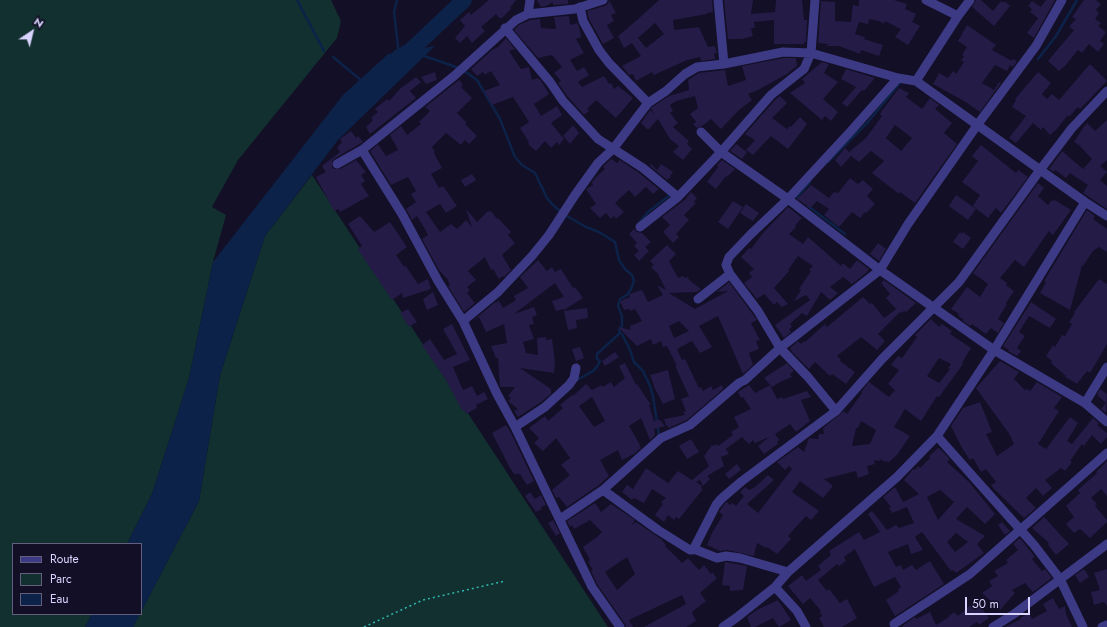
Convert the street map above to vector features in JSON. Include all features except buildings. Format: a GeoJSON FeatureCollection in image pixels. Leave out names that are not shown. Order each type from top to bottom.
{"type":"FeatureCollection","features":[{"type":"Feature","properties":{"kind":"street"},"geometry":{"type":"LineString","coordinates":[[528,14],[530,0]]}},
{"type":"Feature","properties":{"kind":"street"},"geometry":{"type":"LineString","coordinates":[[337,164],[362,150],[454,76],[505,28],[516,20],[528,14],[580,7],[603,0]]}},
{"type":"Feature","properties":{"kind":"street"},"geometry":{"type":"LineString","coordinates":[[718,0],[724,64]]}},
{"type":"Feature","properties":{"kind":"street"},"geometry":{"type":"LineString","coordinates":[[640,227],[678,197],[721,152],[767,100],[804,69],[811,53],[815,0]]}},
{"type":"Feature","properties":{"kind":"street"},"geometry":{"type":"LineString","coordinates":[[926,0],[958,16]]}},
{"type":"Feature","properties":{"kind":"street"},"geometry":{"type":"LineString","coordinates":[[916,81],[970,0]]}},
{"type":"Feature","properties":{"kind":"street"},"geometry":{"type":"LineString","coordinates":[[560,519],[603,490],[661,438],[690,425],[745,380],[780,348],[880,270],[908,224],[978,124],[1036,46],[1062,0]]}},
{"type":"Feature","properties":{"kind":"street"},"geometry":{"type":"LineString","coordinates":[[580,7],[583,21],[599,50],[609,63],[648,103]]}},
{"type":"Feature","properties":{"kind":"street"},"geometry":{"type":"LineString","coordinates":[[505,28],[550,82],[563,101],[598,139],[642,168],[678,197]]}},
{"type":"Feature","properties":{"kind":"street"},"geometry":{"type":"LineString","coordinates":[[463,321],[498,292],[532,256],[549,235],[598,163],[613,149],[648,103],[685,74],[697,68],[783,52],[811,53],[898,78],[916,81],[1085,202],[1107,216]]}},
{"type":"Feature","properties":{"kind":"street"},"geometry":{"type":"LineString","coordinates":[[836,411],[808,377],[780,348],[758,311],[730,274],[726,265],[729,257],[788,199],[866,115],[898,78]]}},
{"type":"Feature","properties":{"kind":"street"},"geometry":{"type":"LineString","coordinates":[[694,549],[716,505],[721,499],[742,481],[836,411],[882,359],[959,282],[1072,128],[1106,94]]}},
{"type":"Feature","properties":{"kind":"street"},"geometry":{"type":"LineString","coordinates":[[701,132],[721,152],[788,199],[880,270],[994,350],[1085,403],[1107,422]]}},
{"type":"Feature","properties":{"kind":"street"},"geometry":{"type":"LineString","coordinates":[[362,150],[402,214],[438,281],[463,321],[497,394],[515,427],[592,587],[620,627]]}},
{"type":"Feature","properties":{"kind":"street"},"geometry":{"type":"LineString","coordinates":[[723,627],[775,587],[788,572],[897,477],[937,436],[994,350],[1085,202]]}},
{"type":"Feature","properties":{"kind":"street"},"geometry":{"type":"LineString","coordinates":[[698,299],[730,274]]}},
{"type":"Feature","properties":{"kind":"street"},"geometry":{"type":"LineString","coordinates":[[1085,403],[1107,367]]}},
{"type":"Feature","properties":{"kind":"street"},"geometry":{"type":"LineString","coordinates":[[515,427],[545,407],[569,385],[574,378],[576,368]]}},
{"type":"Feature","properties":{"kind":"street"},"geometry":{"type":"LineString","coordinates":[[937,436],[1020,530],[1060,579],[1084,627]]}},
{"type":"Feature","properties":{"kind":"street"},"geometry":{"type":"LineString","coordinates":[[894,624],[970,574],[1107,453]]}},
{"type":"Feature","properties":{"kind":"street"},"geometry":{"type":"LineString","coordinates":[[603,490],[690,550],[694,549],[717,558],[726,556],[740,558],[788,572]]}},
{"type":"Feature","properties":{"kind":"street"},"geometry":{"type":"LineString","coordinates":[[993,627],[1014,614],[1107,544]]}},
{"type":"Feature","properties":{"kind":"street"},"geometry":{"type":"LineString","coordinates":[[775,587],[797,611],[806,627]]}},
{"type":"Feature","properties":{"kind":"street"},"geometry":{"type":"LineString","coordinates":[[1102,627],[1107,625]]}},
{"type":"Feature","properties":{"kind":"path"},"geometry":{"type":"LineString","coordinates":[[364,627],[423,600],[506,581]]}},
{"type":"Feature","properties":{"kind":"green space"},"geometry":{"type":"Polygon","coordinates":[[[0,0],[331,0],[341,21],[337,38],[238,160],[212,207],[226,215],[213,262],[189,378],[152,494],[128,543],[12,543],[12,615],[91,615],[85,627],[0,627],[0,0]]]}},
{"type":"Feature","properties":{"kind":"green space"},"geometry":{"type":"Polygon","coordinates":[[[312,175],[608,627],[133,627],[139,615],[142,615],[142,610],[199,501],[220,375],[265,236],[312,175]]]}},
{"type":"Feature","properties":{"kind":"water"},"geometry":{"type":"Polygon","coordinates":[[[435,46],[338,140],[265,236],[220,375],[199,501],[142,610],[142,543],[128,543],[152,494],[189,378],[213,262],[343,95],[388,54],[435,46]]]}},
{"type":"Feature","properties":{"kind":"water"},"geometry":{"type":"Polygon","coordinates":[[[91,615],[139,615],[133,627],[85,627],[91,615]]]}},
{"type":"Feature","properties":{"kind":"waterway"},"geometry":{"type":"LineString","coordinates":[[297,0],[324,51]]}},
{"type":"Feature","properties":{"kind":"waterway"},"geometry":{"type":"LineString","coordinates":[[397,0],[394,12],[399,55]]}},
{"type":"Feature","properties":{"kind":"waterway"},"geometry":{"type":"LineString","coordinates":[[394,63],[399,57],[410,51],[464,0]]}},
{"type":"Feature","properties":{"kind":"waterway"},"geometry":{"type":"LineString","coordinates":[[1038,59],[1056,36],[1077,0]]}},
{"type":"Feature","properties":{"kind":"waterway"},"geometry":{"type":"LineString","coordinates":[[424,56],[459,68]]}},
{"type":"Feature","properties":{"kind":"waterway"},"geometry":{"type":"LineString","coordinates":[[333,57],[362,81]]}},
{"type":"Feature","properties":{"kind":"waterway"},"geometry":{"type":"LineString","coordinates":[[463,70],[477,80],[500,119],[515,157],[522,165],[535,173],[547,198],[561,212]]}},
{"type":"Feature","properties":{"kind":"waterway"},"geometry":{"type":"LineString","coordinates":[[828,162],[868,122],[900,83]]}},
{"type":"Feature","properties":{"kind":"waterway"},"geometry":{"type":"LineString","coordinates":[[800,199],[797,197],[810,182]]}},
{"type":"Feature","properties":{"kind":"waterway"},"geometry":{"type":"LineString","coordinates":[[638,224],[648,212],[670,195]]}},
{"type":"Feature","properties":{"kind":"waterway"},"geometry":{"type":"LineString","coordinates":[[808,206],[845,234]]}},
{"type":"Feature","properties":{"kind":"waterway"},"geometry":{"type":"LineString","coordinates":[[565,215],[615,242],[619,260],[625,269],[632,275],[634,281],[631,289],[627,295],[620,299],[618,306],[622,316],[622,326],[619,330],[630,350],[634,362],[643,371],[650,386],[659,436]]}},
{"type":"Feature","properties":{"kind":"waterway"},"geometry":{"type":"LineString","coordinates":[[577,380],[597,367],[600,361],[597,359],[597,354],[620,333]]}}]}
